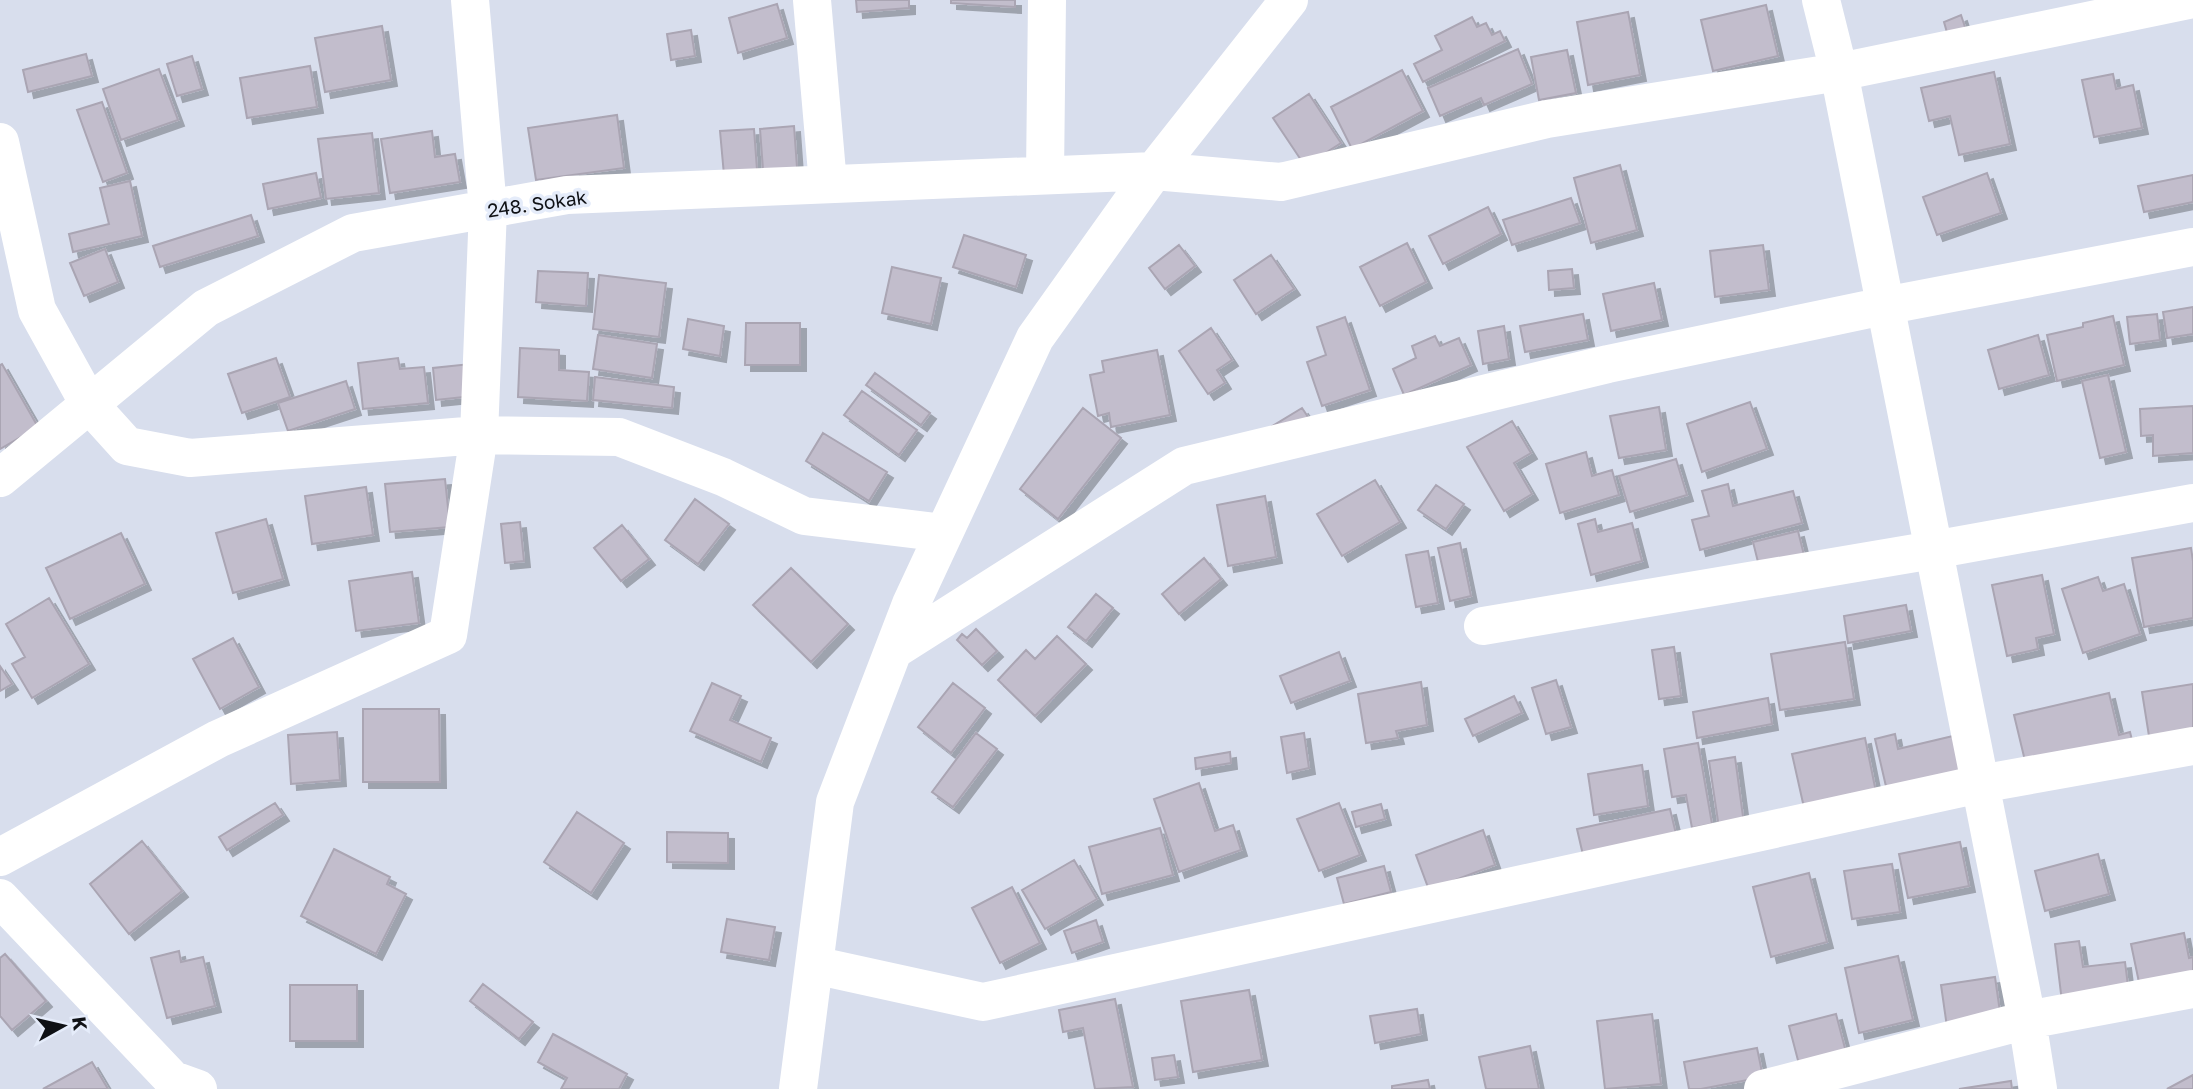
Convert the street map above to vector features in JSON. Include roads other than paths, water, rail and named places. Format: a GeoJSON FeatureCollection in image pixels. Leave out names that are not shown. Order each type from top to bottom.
{"type":"FeatureCollection","features":[{"type":"Feature","properties":{"kind":"street"},"geometry":{"type":"LineString","coordinates":[[0,857],[218,739],[448,635],[479,435],[488,209],[470,0]]}},
{"type":"Feature","properties":{"kind":"street"},"geometry":{"type":"LineString","coordinates":[[811,0],[828,184]]}},
{"type":"Feature","properties":{"kind":"street"},"geometry":{"type":"LineString","coordinates":[[1045,175],[1047,0]]}},
{"type":"Feature","properties":{"kind":"street"},"geometry":{"type":"LineString","coordinates":[[798,1089],[835,802],[911,604],[1035,338],[1154,171],[1289,0]]}},
{"type":"Feature","properties":{"kind":"street"},"geometry":{"type":"LineString","coordinates":[[1821,0],[1839,72],[2027,1020],[2038,1089]]}},
{"type":"Feature","properties":{"kind":"street","name":"248. Sokak"},"geometry":{"type":"LineString","coordinates":[[0,478],[206,308],[353,233],[567,195],[1154,171],[1281,182],[1546,119],[1839,72],[2189,0]]}},
{"type":"Feature","properties":{"kind":"street"},"geometry":{"type":"LineString","coordinates":[[0,142],[37,310],[89,404],[127,446],[190,458],[479,435],[619,437],[723,477],[804,516],[944,533]]}},
{"type":"Feature","properties":{"kind":"street"},"geometry":{"type":"LineString","coordinates":[[894,650],[1184,466],[1608,364],[1884,306],[2193,247]]}},
{"type":"Feature","properties":{"kind":"street"},"geometry":{"type":"LineString","coordinates":[[1483,626],[2193,503]]}},
{"type":"Feature","properties":{"kind":"street"},"geometry":{"type":"LineString","coordinates":[[814,965],[983,1002],[1980,784],[2193,746]]}},
{"type":"Feature","properties":{"kind":"street"},"geometry":{"type":"LineString","coordinates":[[0,898],[180,1086]]}},
{"type":"Feature","properties":{"kind":"street"},"geometry":{"type":"LineString","coordinates":[[1763,1089],[2027,1020],[2193,989]]}}]}
